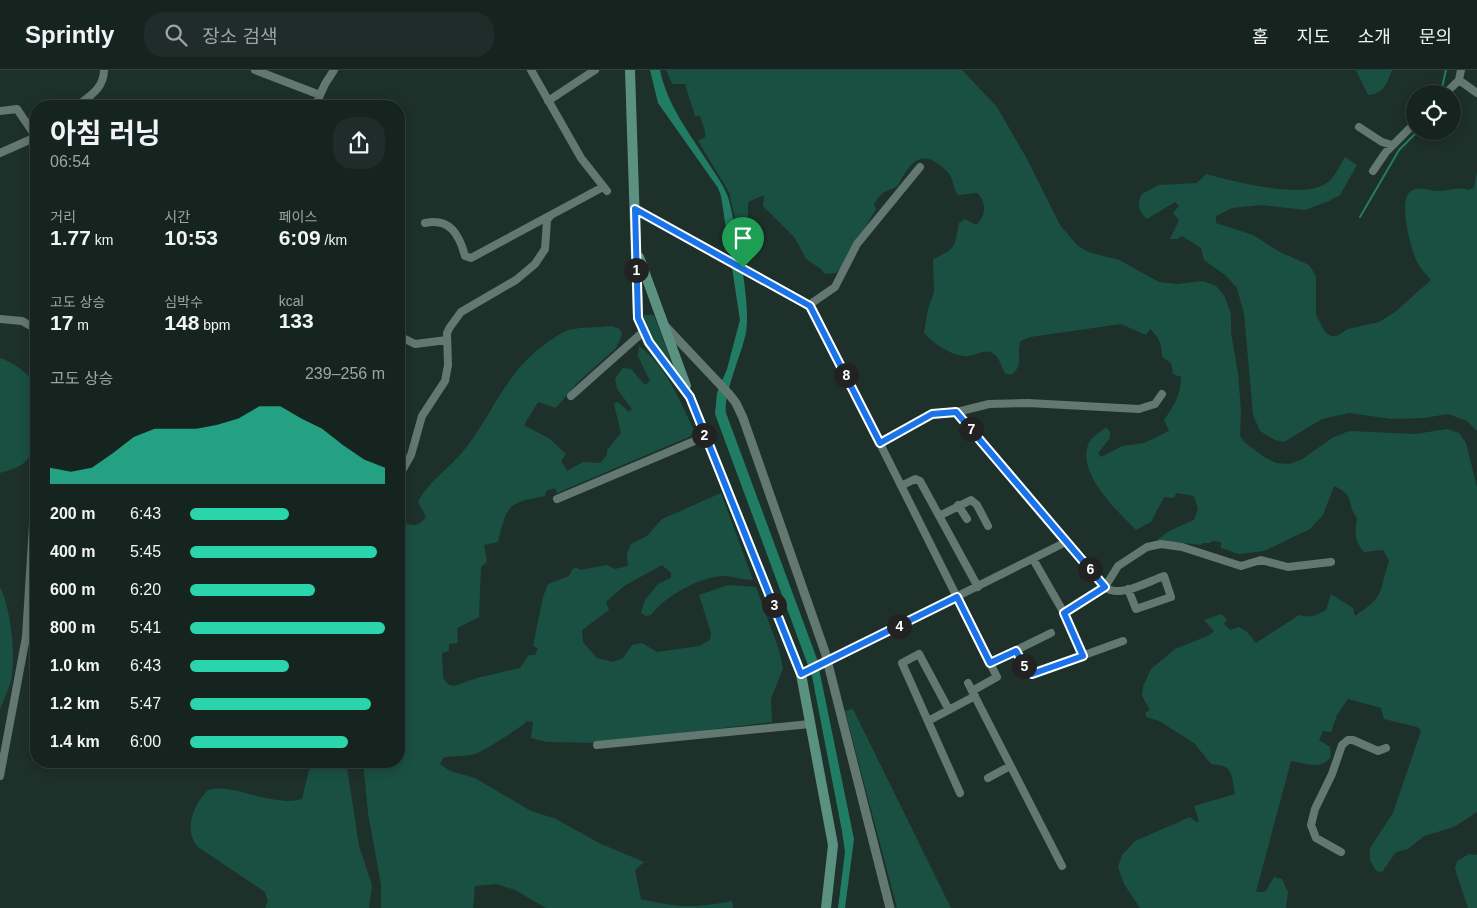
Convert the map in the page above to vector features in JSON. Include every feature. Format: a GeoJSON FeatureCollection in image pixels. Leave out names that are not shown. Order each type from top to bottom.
{"type":"FeatureCollection","features":[{"type":"Feature","properties":{"kind":"main road"},"geometry":{"type":"LineString","coordinates":[[630,70],[638,318],[643,332],[690,397]]}},
{"type":"Feature","properties":{"kind":"main road"},"geometry":{"type":"LineString","coordinates":[[636,247],[704,437],[804,673],[810,724],[833,845],[826,908]]}},
{"type":"Feature","properties":{"kind":"street"},"geometry":{"type":"LineString","coordinates":[[85,100],[94,93],[100,84],[104,70]]}},
{"type":"Feature","properties":{"kind":"street"},"geometry":{"type":"LineString","coordinates":[[255,70],[320,95]]}},
{"type":"Feature","properties":{"kind":"street"},"geometry":{"type":"LineString","coordinates":[[318,100],[334,70]]}},
{"type":"Feature","properties":{"kind":"street"},"geometry":{"type":"LineString","coordinates":[[425,223],[438,221],[445,224],[457,236],[466,256],[471,258],[551,215],[605,189],[581,158],[530,70]]}},
{"type":"Feature","properties":{"kind":"street"},"geometry":{"type":"LineString","coordinates":[[548,101],[595,70]]}},
{"type":"Feature","properties":{"kind":"street"},"geometry":{"type":"LineString","coordinates":[[1453,85],[1458,80],[1461,70]]}},
{"type":"Feature","properties":{"kind":"street"},"geometry":{"type":"LineString","coordinates":[[1458,80],[1477,93]]}},
{"type":"Feature","properties":{"kind":"street"},"geometry":{"type":"LineString","coordinates":[[0,111],[17,109],[30,128]]}},
{"type":"Feature","properties":{"kind":"street"},"geometry":{"type":"LineString","coordinates":[[1359,127],[1382,142],[1392,146]]}},
{"type":"Feature","properties":{"kind":"street"},"geometry":{"type":"LineString","coordinates":[[1373,171],[1392,146],[1406,132]]}},
{"type":"Feature","properties":{"kind":"street"},"geometry":{"type":"LineString","coordinates":[[0,153],[30,140]]}},
{"type":"Feature","properties":{"kind":"street"},"geometry":{"type":"LineString","coordinates":[[809,305],[835,287],[841,279],[857,244],[920,167]]}},
{"type":"Feature","properties":{"kind":"street"},"geometry":{"type":"LineString","coordinates":[[635,209],[809,305],[997,677],[949,710],[928,721]]}},
{"type":"Feature","properties":{"kind":"street"},"geometry":{"type":"LineString","coordinates":[[405,466],[411,455],[422,416],[444,380],[448,365],[447,340],[450,327],[461,312],[516,280],[535,264],[545,249],[547,220],[551,215]]}},
{"type":"Feature","properties":{"kind":"street"},"geometry":{"type":"LineString","coordinates":[[0,319],[22,321],[30,326]]}},
{"type":"Feature","properties":{"kind":"street"},"geometry":{"type":"LineString","coordinates":[[664,324],[729,394],[736,403],[743,418],[825,664],[890,908]]}},
{"type":"Feature","properties":{"kind":"street"},"geometry":{"type":"LineString","coordinates":[[571,396],[643,332]]}},
{"type":"Feature","properties":{"kind":"street"},"geometry":{"type":"LineString","coordinates":[[405,339],[415,344],[447,340]]}},
{"type":"Feature","properties":{"kind":"street"},"geometry":{"type":"LineString","coordinates":[[880,443],[932,414],[956,412],[1003,403],[1139,409],[1155,404],[1162,394]]}},
{"type":"Feature","properties":{"kind":"street"},"geometry":{"type":"LineString","coordinates":[[956,412],[1105,587],[1115,591],[1128,589],[1164,576],[1170,597],[1136,609],[1128,589]]}},
{"type":"Feature","properties":{"kind":"street"},"geometry":{"type":"LineString","coordinates":[[557,499],[704,437]]}},
{"type":"Feature","properties":{"kind":"street"},"geometry":{"type":"LineString","coordinates":[[901,486],[915,479],[920,482],[978,587]]}},
{"type":"Feature","properties":{"kind":"street"},"geometry":{"type":"LineString","coordinates":[[939,516],[968,499],[974,501],[988,526]]}},
{"type":"Feature","properties":{"kind":"street"},"geometry":{"type":"LineString","coordinates":[[958,505],[967,519]]}},
{"type":"Feature","properties":{"kind":"street"},"geometry":{"type":"LineString","coordinates":[[804,673],[1066,542]]}},
{"type":"Feature","properties":{"kind":"street"},"geometry":{"type":"LineString","coordinates":[[1064,613],[1105,587],[1118,566],[1147,547],[1161,544],[1182,547],[1241,566],[1261,560],[1288,567],[1332,562]]}},
{"type":"Feature","properties":{"kind":"street"},"geometry":{"type":"LineString","coordinates":[[1033,559],[1064,613],[1083,656]]}},
{"type":"Feature","properties":{"kind":"street"},"geometry":{"type":"LineString","coordinates":[[0,776],[26,637],[30,573]]}},
{"type":"Feature","properties":{"kind":"street"},"geometry":{"type":"LineString","coordinates":[[990,663],[1051,633]]}},
{"type":"Feature","properties":{"kind":"street"},"geometry":{"type":"LineString","coordinates":[[1016,651],[1027,671],[1032,674],[1123,642]]}},
{"type":"Feature","properties":{"kind":"street"},"geometry":{"type":"LineString","coordinates":[[949,710],[919,654],[902,663],[960,793]]}},
{"type":"Feature","properties":{"kind":"street"},"geometry":{"type":"LineString","coordinates":[[968,683],[1062,866]]}},
{"type":"Feature","properties":{"kind":"street"},"geometry":{"type":"LineString","coordinates":[[597,745],[810,724]]}},
{"type":"Feature","properties":{"kind":"street"},"geometry":{"type":"LineString","coordinates":[[1341,852],[1316,838],[1311,824],[1315,809],[1332,774],[1342,745],[1348,740],[1354,740],[1378,751],[1386,748]]}},
{"type":"Feature","properties":{"kind":"street"},"geometry":{"type":"LineString","coordinates":[[988,778],[1010,766]]}},
{"type":"Feature","properties":{"kind":"shaded area"},"geometry":{"type":"Polygon","coordinates":[[[650,70],[660,70],[663,83],[674,107],[720,181],[729,200],[742,267],[747,320],[744,341],[727,395],[726,413],[817,659],[854,839],[845,908],[838,908],[845,852],[812,676],[715,414],[717,393],[727,369],[740,320],[721,196],[718,188],[658,103],[650,70]]]}},
{"type":"Feature","properties":{"kind":"shaded area"},"geometry":{"type":"Polygon","coordinates":[[[666,70],[962,70],[997,107],[1027,159],[1060,225],[1077,245],[1088,252],[1119,260],[1159,282],[1178,284],[1203,281],[1216,286],[1224,295],[1231,314],[1231,333],[1238,373],[1241,411],[1240,436],[1244,442],[1264,457],[1276,463],[1289,464],[1301,460],[1332,438],[1349,431],[1415,434],[1447,429],[1459,433],[1466,443],[1477,487],[1477,812],[1454,827],[1424,836],[1408,849],[1396,852],[1382,872],[1376,871],[1370,860],[1370,848],[1393,813],[1421,731],[1417,727],[1384,719],[1381,708],[1348,699],[1337,715],[1331,732],[1323,731],[1319,740],[1330,747],[1331,757],[1322,764],[1317,765],[1291,761],[1256,892],[1265,892],[1274,877],[1282,879],[1288,892],[1286,908],[1140,908],[1124,884],[1118,867],[1122,855],[1135,841],[1190,817],[1196,822],[1199,821],[1194,806],[1235,794],[1232,776],[1228,769],[1211,764],[1194,743],[1159,721],[1146,717],[1145,713],[1150,710],[1142,696],[1143,686],[1151,669],[1175,649],[1210,635],[1214,631],[1204,620],[1221,614],[1227,619],[1224,624],[1230,630],[1239,627],[1247,632],[1256,643],[1299,615],[1313,616],[1326,610],[1331,594],[1353,608],[1355,616],[1372,603],[1380,592],[1389,561],[1383,550],[1364,552],[1358,544],[1356,536],[1357,518],[1350,501],[1346,493],[1334,486],[1323,515],[1310,529],[1264,551],[1239,554],[1221,548],[1221,542],[1212,541],[1210,543],[1202,543],[1201,545],[1157,540],[1169,531],[1194,520],[1198,509],[1194,496],[1177,493],[1173,498],[1164,497],[1151,522],[1136,530],[1100,490],[1088,466],[1086,454],[1090,441],[1106,427],[1110,432],[1110,438],[1098,453],[1101,457],[1122,446],[1144,443],[1169,431],[1164,420],[1176,400],[1180,389],[1181,377],[1173,374],[1171,363],[1162,357],[1156,335],[1150,329],[1146,335],[1121,324],[1030,337],[1021,341],[1018,367],[1011,375],[1006,374],[998,358],[991,352],[963,356],[944,349],[924,333],[928,309],[934,292],[933,259],[946,253],[953,246],[959,223],[965,219],[976,225],[982,218],[984,205],[977,193],[958,195],[951,177],[945,169],[930,159],[918,160],[908,168],[898,186],[884,192],[874,204],[876,209],[841,268],[836,273],[825,274],[806,259],[795,238],[763,206],[764,195],[748,202],[748,218],[738,232],[729,192],[698,141],[705,137],[700,116],[695,116],[685,84],[672,84],[666,70]]]}},
{"type":"Feature","properties":{"kind":"shaded area"},"geometry":{"type":"Polygon","coordinates":[[[1356,70],[1392,70],[1384,87],[1378,92],[1368,95],[1356,70]]]}},
{"type":"Feature","properties":{"kind":"shaded area"},"geometry":{"type":"Polygon","coordinates":[[[1345,157],[1357,165],[1340,195],[1329,201],[1305,210],[1262,205],[1232,208],[1216,216],[1216,223],[1253,235],[1280,252],[1309,265],[1316,276],[1316,315],[1325,332],[1331,336],[1337,336],[1348,329],[1379,322],[1395,312],[1431,280],[1417,262],[1406,225],[1405,204],[1407,196],[1411,191],[1421,189],[1438,191],[1468,190],[1474,188],[1477,172],[1477,431],[1467,421],[1448,414],[1424,418],[1392,419],[1349,413],[1322,419],[1284,442],[1275,440],[1260,431],[1253,415],[1244,314],[1237,288],[1225,275],[1204,260],[1201,248],[1182,236],[1177,239],[1170,239],[1179,220],[1173,213],[1179,206],[1175,202],[1147,219],[1139,208],[1142,194],[1159,185],[1197,183],[1206,174],[1268,188],[1303,190],[1317,187],[1331,180],[1345,157]]]}},
{"type":"Feature","properties":{"kind":"shaded area"},"geometry":{"type":"Polygon","coordinates":[[[640,315],[654,315],[673,367],[652,340],[640,315]]]}},
{"type":"Feature","properties":{"kind":"shaded area"},"geometry":{"type":"Polygon","coordinates":[[[611,326],[620,329],[622,335],[616,348],[577,383],[556,408],[538,402],[524,425],[550,439],[566,454],[561,461],[567,471],[583,462],[600,463],[607,455],[607,450],[621,433],[614,404],[618,402],[629,412],[632,409],[617,389],[615,378],[623,368],[631,369],[645,385],[650,381],[638,356],[639,346],[649,354],[665,374],[694,430],[691,436],[557,493],[555,488],[546,491],[545,496],[523,501],[511,508],[504,520],[498,542],[484,545],[487,562],[481,567],[479,617],[457,628],[458,643],[449,644],[449,651],[442,653],[443,678],[449,685],[454,686],[477,678],[520,668],[529,655],[535,655],[538,648],[533,646],[543,597],[548,584],[569,576],[576,567],[580,570],[607,565],[615,569],[628,566],[627,553],[631,544],[647,536],[662,519],[721,493],[753,580],[726,576],[706,579],[675,594],[651,615],[646,616],[641,613],[645,600],[658,584],[671,578],[671,573],[662,565],[624,586],[606,602],[609,610],[582,630],[583,642],[597,658],[613,662],[623,658],[632,645],[642,643],[657,652],[699,646],[710,640],[711,633],[699,595],[728,585],[756,587],[779,650],[783,668],[771,699],[772,722],[598,743],[547,742],[531,738],[533,722],[527,721],[512,733],[479,752],[471,755],[443,758],[440,764],[450,771],[475,778],[531,811],[556,819],[599,843],[644,862],[635,870],[641,899],[686,906],[732,901],[733,908],[546,908],[515,890],[496,884],[475,886],[473,908],[381,908],[381,885],[368,813],[364,768],[405,768],[405,523],[417,525],[426,517],[418,502],[423,494],[435,479],[462,453],[518,370],[540,348],[559,334],[571,329],[611,326]]]}},
{"type":"Feature","properties":{"kind":"shaded area"},"geometry":{"type":"Polygon","coordinates":[[[0,358],[9,361],[30,378],[30,455],[19,466],[0,473],[0,358]]]}},
{"type":"Feature","properties":{"kind":"shaded area"},"geometry":{"type":"Polygon","coordinates":[[[0,587],[10,620],[13,658],[10,684],[0,710],[0,587]]]}},
{"type":"Feature","properties":{"kind":"shaded area"},"geometry":{"type":"Polygon","coordinates":[[[853,709],[951,908],[897,908],[845,711],[853,709]]]}},
{"type":"Feature","properties":{"kind":"shaded area"},"geometry":{"type":"Polygon","coordinates":[[[310,768],[347,768],[359,846],[372,885],[369,908],[265,908],[268,901],[265,892],[198,847],[191,833],[194,810],[208,790],[218,788],[229,789],[278,800],[302,799],[310,768]]]}},
{"type":"Feature","properties":{"kind":"shaded area"},"geometry":{"type":"Polygon","coordinates":[[[1469,854],[1477,855],[1477,908],[1468,908],[1455,869],[1457,861],[1469,854]]]}},
{"type":"Feature","properties":{"kind":"waterway"},"geometry":{"type":"LineString","coordinates":[[1443,85],[1446,70]]}},
{"type":"Feature","properties":{"kind":"waterway"},"geometry":{"type":"LineString","coordinates":[[1360,217],[1399,150],[1409,140]]}},
{"type":"Feature","properties":{"kind":"route"},"geometry":{"type":"LineString","coordinates":[[635,209],[743,268],[810,306],[880,443],[932,414],[942,411],[956,412],[965,422],[1105,587],[1064,613],[1083,656],[1032,674],[1027,671],[1016,651],[990,663],[957,597],[822,666],[801,674],[704,437],[690,397],[649,342],[641,328],[638,318],[635,209]]}}]}
